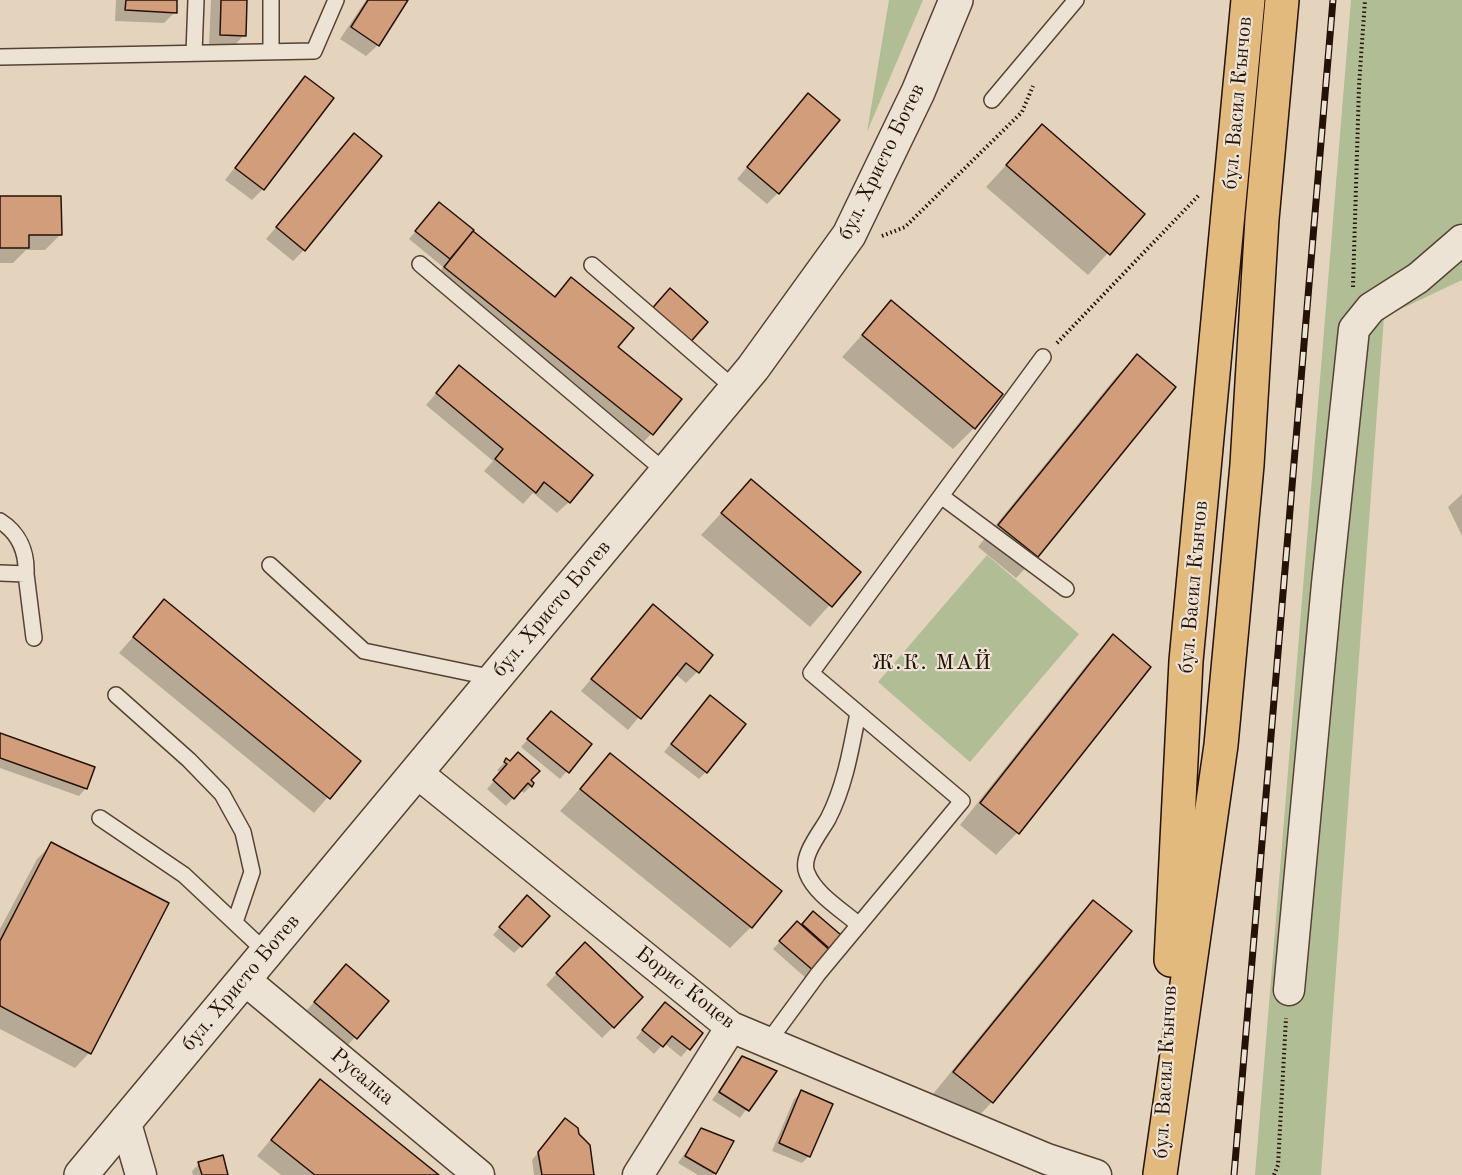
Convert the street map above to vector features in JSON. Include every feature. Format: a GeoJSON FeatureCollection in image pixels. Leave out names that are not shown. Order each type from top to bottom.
{"type":"FeatureCollection","features":[{"type":"Feature","properties":{"kind":"main road","name":"бул. Васил Кънчов"},"geometry":{"type":"LineString","coordinates":[[1160,1174],[1186,661],[1248,0]]}},
{"type":"Feature","properties":{"kind":"main road"},"geometry":{"type":"LineString","coordinates":[[1160,1174],[1221,745],[1247,465],[1262,219],[1282,0]]}},
{"type":"Feature","properties":{"kind":"street","name":"бул. Христо Ботев"},"geometry":{"type":"LineString","coordinates":[[81,1175],[667,473],[735,389],[849,236],[918,92],[956,0]]}},
{"type":"Feature","properties":{"kind":"street"},"geometry":{"type":"LineString","coordinates":[[1289,990],[1350,355],[1358,322],[1371,308],[1418,278],[1462,240]]}},
{"type":"Feature","properties":{"kind":"street","name":"Борис Коцев"},"geometry":{"type":"LineString","coordinates":[[416,772],[731,1027],[1042,1167],[1096,1175]]}},
{"type":"Feature","properties":{"kind":"street","name":"Русалка"},"geometry":{"type":"LineString","coordinates":[[245,980],[479,1175]]}},
{"type":"Feature","properties":{"kind":"street"},"geometry":{"type":"LineString","coordinates":[[638,1175],[731,1027]]}},
{"type":"Feature","properties":{"kind":"street"},"geometry":{"type":"LineString","coordinates":[[125,1120],[141,1175]]}},
{"type":"Feature","properties":{"kind":"lane"},"geometry":{"type":"LineString","coordinates":[[194,53],[196,0]]}},
{"type":"Feature","properties":{"kind":"lane"},"geometry":{"type":"LineString","coordinates":[[271,0],[271,51]]}},
{"type":"Feature","properties":{"kind":"lane"},"geometry":{"type":"LineString","coordinates":[[0,57],[314,51],[336,0]]}},
{"type":"Feature","properties":{"kind":"lane"},"geometry":{"type":"LineString","coordinates":[[992,100],[1076,0]]}},
{"type":"Feature","properties":{"kind":"lane"},"geometry":{"type":"LineString","coordinates":[[420,264],[667,473]]}},
{"type":"Feature","properties":{"kind":"lane"},"geometry":{"type":"LineString","coordinates":[[592,265],[735,389]]}},
{"type":"Feature","properties":{"kind":"lane"},"geometry":{"type":"LineString","coordinates":[[768,1042],[859,925],[962,801],[811,673],[1043,357]]}},
{"type":"Feature","properties":{"kind":"lane"},"geometry":{"type":"LineString","coordinates":[[941,496],[1066,589]]}},
{"type":"Feature","properties":{"kind":"lane"},"geometry":{"type":"LineString","coordinates":[[0,521],[13,532],[23,547],[34,638]]}},
{"type":"Feature","properties":{"kind":"lane"},"geometry":{"type":"LineString","coordinates":[[270,565],[364,651],[494,678]]}},
{"type":"Feature","properties":{"kind":"lane"},"geometry":{"type":"LineString","coordinates":[[0,573],[26,574]]}},
{"type":"Feature","properties":{"kind":"lane"},"geometry":{"type":"LineString","coordinates":[[116,695],[189,760],[222,794],[243,832],[252,872],[235,922]]}},
{"type":"Feature","properties":{"kind":"lane"},"geometry":{"type":"LineString","coordinates":[[858,713],[847,768],[830,813],[806,859],[806,871],[813,884],[859,925]]}},
{"type":"Feature","properties":{"kind":"lane"},"geometry":{"type":"LineString","coordinates":[[100,818],[184,875],[266,952]]}},
{"type":"Feature","properties":{"kind":"path"},"geometry":{"type":"LineString","coordinates":[[1358,322],[1352,300],[1359,86],[1365,0]]}},
{"type":"Feature","properties":{"kind":"path"},"geometry":{"type":"LineString","coordinates":[[849,236],[876,238],[905,227],[1022,112],[1033,87],[1030,56]]}},
{"type":"Feature","properties":{"kind":"path"},"geometry":{"type":"LineString","coordinates":[[1043,357],[1200,194]]}},
{"type":"Feature","properties":{"kind":"path"},"geometry":{"type":"LineString","coordinates":[[1274,1175],[1278,1165],[1289,990]]}},
{"type":"Feature","properties":{"kind":"green space"},"geometry":{"type":"Polygon","coordinates":[[[889,0],[923,0],[867,132],[889,0]]]}},
{"type":"Feature","properties":{"kind":"green space"},"geometry":{"type":"Polygon","coordinates":[[[1351,0],[1462,0],[1462,280],[1384,317],[1321,1175],[1255,1175],[1351,0]]]}},
{"type":"Feature","properties":{"kind":"green space"},"geometry":{"type":"Polygon","coordinates":[[[987,555],[1079,634],[970,762],[878,682],[987,555]]]}},
{"type":"Feature","properties":{"kind":"building"},"geometry":{"type":"Polygon","coordinates":[[[126,0],[177,0],[177,13],[125,10],[126,0]]]}},
{"type":"Feature","properties":{"kind":"building"},"geometry":{"type":"Polygon","coordinates":[[[221,0],[247,0],[246,36],[220,35],[221,0]]]}},
{"type":"Feature","properties":{"kind":"building"},"geometry":{"type":"Polygon","coordinates":[[[368,0],[408,0],[379,46],[351,27],[368,0]]]}},
{"type":"Feature","properties":{"kind":"building"},"geometry":{"type":"Polygon","coordinates":[[[305,76],[334,98],[264,190],[235,168],[305,76]]]}},
{"type":"Feature","properties":{"kind":"building"},"geometry":{"type":"Polygon","coordinates":[[[808,93],[840,120],[779,194],[747,167],[808,93]]]}},
{"type":"Feature","properties":{"kind":"building"},"geometry":{"type":"Polygon","coordinates":[[[1042,124],[1145,214],[1110,255],[1006,165],[1042,124]]]}},
{"type":"Feature","properties":{"kind":"building"},"geometry":{"type":"Polygon","coordinates":[[[354,133],[382,156],[305,251],[276,227],[354,133]]]}},
{"type":"Feature","properties":{"kind":"building"},"geometry":{"type":"Polygon","coordinates":[[[0,196],[61,196],[62,235],[29,235],[29,248],[0,248],[0,196]]]}},
{"type":"Feature","properties":{"kind":"building"},"geometry":{"type":"Polygon","coordinates":[[[439,202],[474,230],[450,259],[415,231],[439,202]]]}},
{"type":"Feature","properties":{"kind":"building"},"geometry":{"type":"Polygon","coordinates":[[[473,231],[555,297],[571,277],[634,328],[618,347],[682,399],[653,435],[444,267],[473,231]]]}},
{"type":"Feature","properties":{"kind":"building"},"geometry":{"type":"Polygon","coordinates":[[[670,288],[708,322],[687,346],[649,312],[670,288]]]}},
{"type":"Feature","properties":{"kind":"building"},"geometry":{"type":"Polygon","coordinates":[[[891,300],[1003,394],[975,429],[862,335],[891,300]]]}},
{"type":"Feature","properties":{"kind":"building"},"geometry":{"type":"Polygon","coordinates":[[[1137,354],[1176,387],[1038,557],[998,525],[1137,354]]]}},
{"type":"Feature","properties":{"kind":"building"},"geometry":{"type":"Polygon","coordinates":[[[459,365],[593,475],[570,503],[544,482],[536,493],[495,459],[503,449],[436,393],[459,365]]]}},
{"type":"Feature","properties":{"kind":"building"},"geometry":{"type":"Polygon","coordinates":[[[751,479],[861,572],[832,607],[721,513],[751,479]]]}},
{"type":"Feature","properties":{"kind":"building"},"geometry":{"type":"Polygon","coordinates":[[[164,599],[361,761],[330,799],[133,637],[164,599]]]}},
{"type":"Feature","properties":{"kind":"building"},"geometry":{"type":"Polygon","coordinates":[[[653,604],[713,655],[699,673],[686,663],[641,719],[591,679],[653,604]]]}},
{"type":"Feature","properties":{"kind":"building"},"geometry":{"type":"Polygon","coordinates":[[[1113,634],[1151,667],[1019,834],[980,803],[1113,634]]]}},
{"type":"Feature","properties":{"kind":"building"},"geometry":{"type":"Polygon","coordinates":[[[710,695],[746,724],[707,773],[671,744],[710,695]]]}},
{"type":"Feature","properties":{"kind":"building"},"geometry":{"type":"Polygon","coordinates":[[[551,711],[592,744],[569,773],[527,739],[551,711]]]}},
{"type":"Feature","properties":{"kind":"building"},"geometry":{"type":"Polygon","coordinates":[[[0,733],[95,767],[87,789],[0,758],[0,733]]]}},
{"type":"Feature","properties":{"kind":"building"},"geometry":{"type":"Polygon","coordinates":[[[518,752],[540,771],[531,780],[534,783],[532,787],[528,783],[514,799],[493,780],[507,764],[504,762],[506,758],[510,761],[518,752]]]}},
{"type":"Feature","properties":{"kind":"building"},"geometry":{"type":"Polygon","coordinates":[[[610,753],[782,891],[752,928],[580,789],[610,753]]]}},
{"type":"Feature","properties":{"kind":"building"},"geometry":{"type":"Polygon","coordinates":[[[51,842],[169,903],[91,1054],[0,1006],[0,941],[51,842]]]}},
{"type":"Feature","properties":{"kind":"building"},"geometry":{"type":"Polygon","coordinates":[[[527,895],[550,916],[522,947],[499,927],[527,895]]]}},
{"type":"Feature","properties":{"kind":"building"},"geometry":{"type":"Polygon","coordinates":[[[1093,900],[1132,931],[993,1103],[953,1072],[1093,900]]]}},
{"type":"Feature","properties":{"kind":"building"},"geometry":{"type":"Polygon","coordinates":[[[813,911],[841,935],[830,949],[802,924],[813,911]]]}},
{"type":"Feature","properties":{"kind":"building"},"geometry":{"type":"Polygon","coordinates":[[[797,921],[833,953],[815,972],[779,941],[797,921]]]}},
{"type":"Feature","properties":{"kind":"building"},"geometry":{"type":"Polygon","coordinates":[[[585,942],[643,997],[614,1028],[556,973],[585,942]]]}},
{"type":"Feature","properties":{"kind":"building"},"geometry":{"type":"Polygon","coordinates":[[[346,964],[389,1001],[357,1039],[314,1002],[346,964]]]}},
{"type":"Feature","properties":{"kind":"building"},"geometry":{"type":"Polygon","coordinates":[[[665,1002],[703,1033],[690,1050],[672,1036],[663,1047],[642,1030],[665,1002]]]}},
{"type":"Feature","properties":{"kind":"building"},"geometry":{"type":"Polygon","coordinates":[[[742,1056],[777,1071],[749,1111],[719,1092],[742,1056]]]}},
{"type":"Feature","properties":{"kind":"building"},"geometry":{"type":"Polygon","coordinates":[[[320,1079],[439,1175],[315,1175],[271,1140],[320,1079]]]}},
{"type":"Feature","properties":{"kind":"building"},"geometry":{"type":"Polygon","coordinates":[[[801,1090],[833,1104],[810,1157],[779,1143],[801,1090]]]}},
{"type":"Feature","properties":{"kind":"building"},"geometry":{"type":"Polygon","coordinates":[[[565,1118],[578,1128],[579,1134],[590,1145],[594,1175],[542,1175],[538,1152],[565,1118]]]}},
{"type":"Feature","properties":{"kind":"building"},"geometry":{"type":"Polygon","coordinates":[[[701,1128],[734,1141],[716,1174],[685,1156],[701,1128]]]}},
{"type":"Feature","properties":{"kind":"building"},"geometry":{"type":"Polygon","coordinates":[[[223,1155],[228,1175],[202,1175],[198,1162],[223,1155]]]}},
{"type":"Feature","properties":{"kind":"railway"},"geometry":{"type":"LineString","coordinates":[[1234,1175],[1333,0]]}},
{"type":"Feature","properties":{"kind":"district","name":"Ж.К. МАЙ"},"geometry":{"type":"Point","coordinates":[932,663]}}]}
